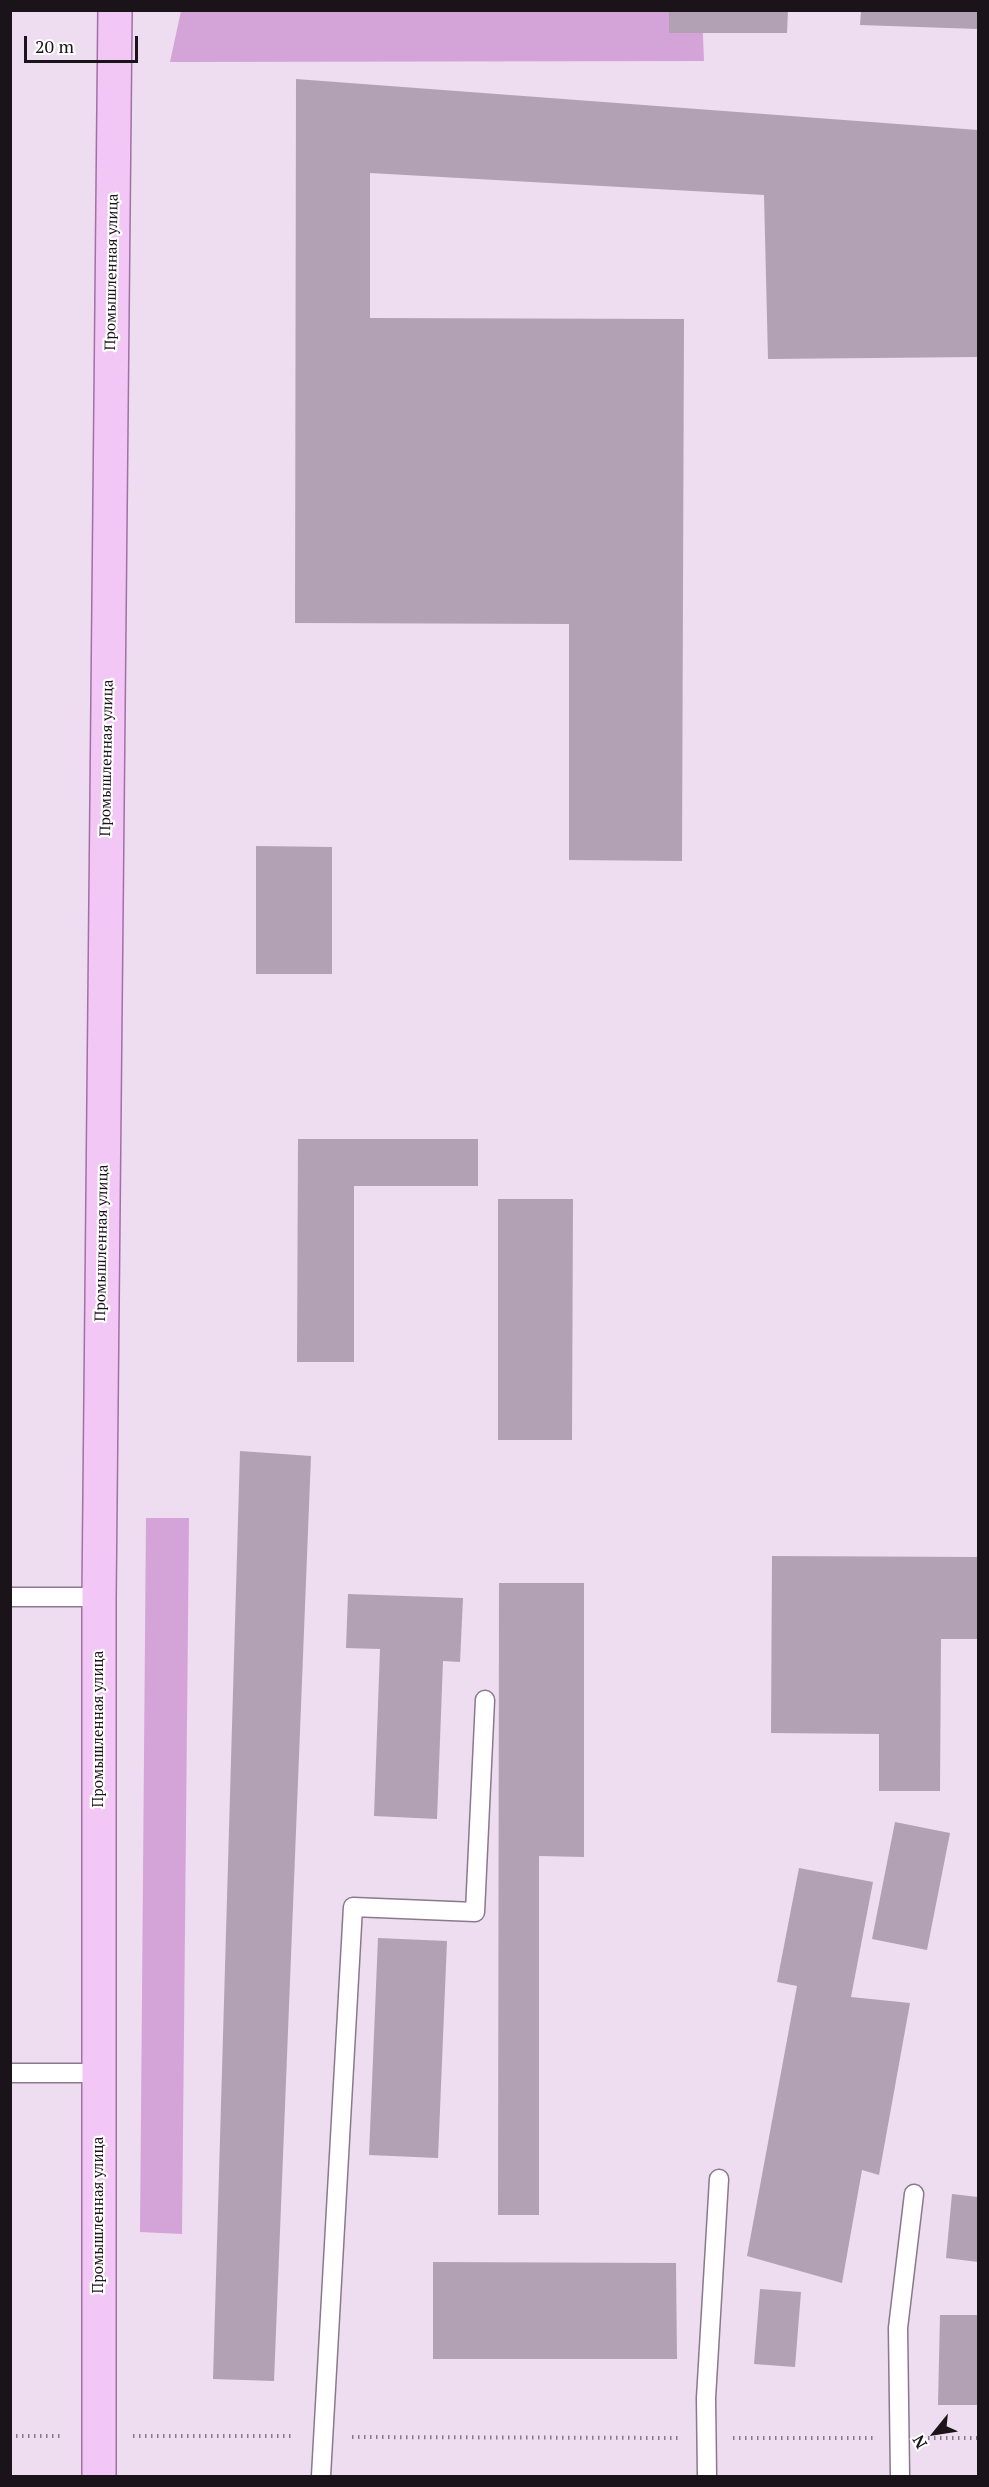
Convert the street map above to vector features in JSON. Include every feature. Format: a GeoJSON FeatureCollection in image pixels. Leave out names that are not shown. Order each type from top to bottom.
{"type":"FeatureCollection","features":[{"type":"Feature","properties":{"kind":"main road","name":"Промышленная улица"},"geometry":{"type":"LineString","coordinates":[[99,2476],[99,1597],[115,10]]}},
{"type":"Feature","properties":{"kind":"lane"},"geometry":{"type":"LineString","coordinates":[[10,1597],[99,1597]]}},
{"type":"Feature","properties":{"kind":"lane"},"geometry":{"type":"LineString","coordinates":[[321,2476],[353,1907],[475,1912],[485,1700]]}},
{"type":"Feature","properties":{"kind":"lane"},"geometry":{"type":"LineString","coordinates":[[10,2073],[98,2073]]}},
{"type":"Feature","properties":{"kind":"lane"},"geometry":{"type":"LineString","coordinates":[[707,2476],[706,2398],[719,2179]]}},
{"type":"Feature","properties":{"kind":"lane"},"geometry":{"type":"LineString","coordinates":[[900,2476],[898,2328],[914,2194]]}},
{"type":"Feature","properties":{"kind":"path"},"geometry":{"type":"LineString","coordinates":[[10,2436],[978,2438]]}},
{"type":"Feature","properties":{"kind":"shaded area"},"geometry":{"type":"Polygon","coordinates":[[[181,11],[702,11],[704,61],[170,62],[181,11]]]}},
{"type":"Feature","properties":{"kind":"shaded area"},"geometry":{"type":"Polygon","coordinates":[[[146,1518],[189,1518],[182,2234],[140,2232],[146,1518]]]}},
{"type":"Feature","properties":{"kind":"building"},"geometry":{"type":"Polygon","coordinates":[[[669,10],[788,10],[787,33],[669,33],[669,10]]]}},
{"type":"Feature","properties":{"kind":"building"},"geometry":{"type":"Polygon","coordinates":[[[861,10],[978,10],[978,29],[860,25],[861,10]]]}},
{"type":"Feature","properties":{"kind":"building"},"geometry":{"type":"Polygon","coordinates":[[[296,79],[978,130],[978,357],[768,359],[764,195],[370,173],[370,318],[684,319],[682,861],[569,860],[569,624],[295,623],[296,79]]]}},
{"type":"Feature","properties":{"kind":"building"},"geometry":{"type":"Polygon","coordinates":[[[256,846],[332,847],[332,974],[256,974],[256,846]]]}},
{"type":"Feature","properties":{"kind":"building"},"geometry":{"type":"Polygon","coordinates":[[[298,1139],[478,1139],[478,1186],[354,1186],[354,1362],[297,1362],[298,1139]]]}},
{"type":"Feature","properties":{"kind":"building"},"geometry":{"type":"Polygon","coordinates":[[[498,1199],[573,1199],[572,1440],[498,1440],[498,1199]]]}},
{"type":"Feature","properties":{"kind":"building"},"geometry":{"type":"Polygon","coordinates":[[[240,1451],[311,1456],[274,2381],[213,2379],[240,1451]]]}},
{"type":"Feature","properties":{"kind":"building"},"geometry":{"type":"Polygon","coordinates":[[[772,1556],[978,1557],[978,1639],[941,1639],[940,1791],[879,1791],[879,1734],[771,1733],[772,1556]]]}},
{"type":"Feature","properties":{"kind":"building"},"geometry":{"type":"Polygon","coordinates":[[[499,1583],[584,1583],[584,1857],[539,1856],[539,2215],[498,2215],[499,1583]]]}},
{"type":"Feature","properties":{"kind":"building"},"geometry":{"type":"Polygon","coordinates":[[[348,1594],[463,1598],[460,1662],[443,1661],[437,1819],[374,1816],[380,1649],[346,1648],[348,1594]]]}},
{"type":"Feature","properties":{"kind":"building"},"geometry":{"type":"Polygon","coordinates":[[[895,1822],[950,1833],[927,1950],[872,1939],[895,1822]]]}},
{"type":"Feature","properties":{"kind":"building"},"geometry":{"type":"Polygon","coordinates":[[[799,1868],[873,1882],[851,1997],[910,2003],[879,2175],[862,2170],[842,2283],[747,2256],[797,1986],[777,1982],[799,1868]]]}},
{"type":"Feature","properties":{"kind":"building"},"geometry":{"type":"Polygon","coordinates":[[[378,1938],[447,1941],[438,2158],[369,2155],[378,1938]]]}},
{"type":"Feature","properties":{"kind":"building"},"geometry":{"type":"Polygon","coordinates":[[[952,2194],[978,2197],[978,2262],[946,2258],[952,2194]]]}},
{"type":"Feature","properties":{"kind":"building"},"geometry":{"type":"Polygon","coordinates":[[[433,2262],[676,2263],[677,2359],[433,2359],[433,2262]]]}},
{"type":"Feature","properties":{"kind":"building"},"geometry":{"type":"Polygon","coordinates":[[[760,2289],[801,2292],[795,2367],[754,2364],[760,2289]]]}},
{"type":"Feature","properties":{"kind":"building"},"geometry":{"type":"Polygon","coordinates":[[[940,2315],[978,2315],[978,2405],[938,2405],[940,2315]]]}}]}
